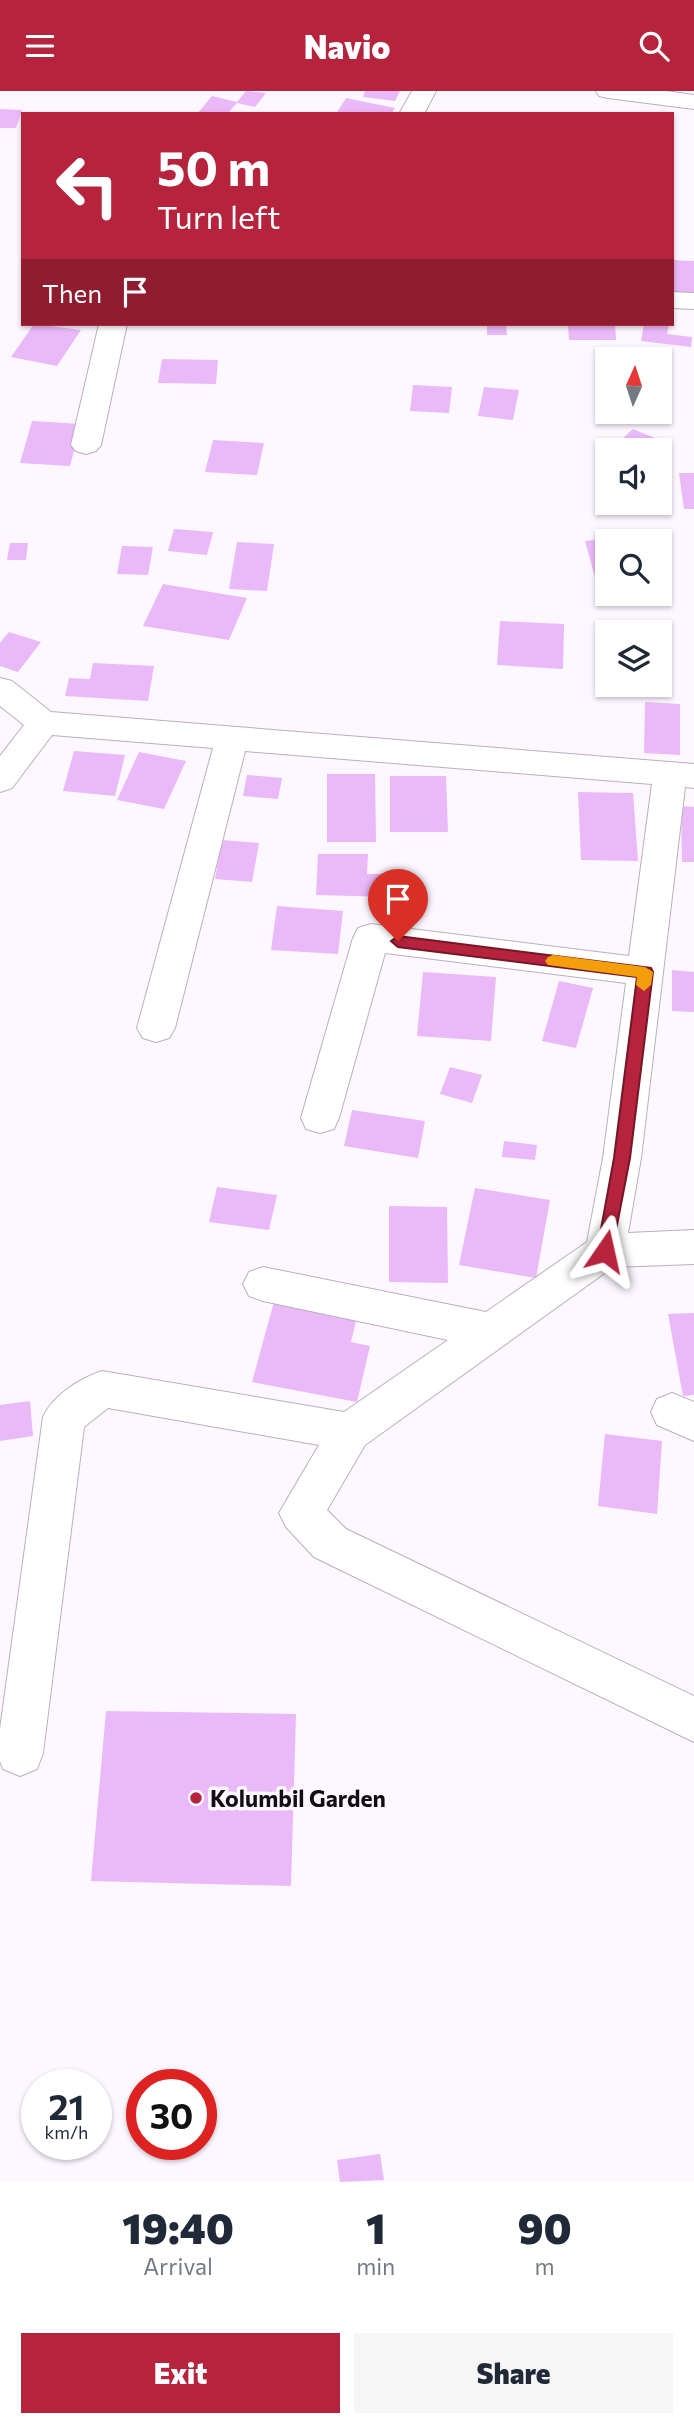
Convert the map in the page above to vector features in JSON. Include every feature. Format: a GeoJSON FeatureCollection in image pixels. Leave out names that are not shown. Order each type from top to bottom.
{"type":"FeatureCollection","features":[{"type":"Feature","properties":{"kind":"main road"},"geometry":{"type":"LineString","coordinates":[[412,112],[424,91]]}},
{"type":"Feature","properties":{"kind":"main road"},"geometry":{"type":"LineString","coordinates":[[608,91],[694,102]]}},
{"type":"Feature","properties":{"kind":"main road"},"geometry":{"type":"LineString","coordinates":[[674,300],[694,301]]}},
{"type":"Feature","properties":{"kind":"main road"},"geometry":{"type":"LineString","coordinates":[[86,445],[112,326]]}},
{"type":"Feature","properties":{"kind":"main road"},"geometry":{"type":"LineString","coordinates":[[0,689],[43,723],[682,774],[645,972],[622,1158],[605,1251]]}},
{"type":"Feature","properties":{"kind":"main road"},"geometry":{"type":"LineString","coordinates":[[0,780],[43,723]]}},
{"type":"Feature","properties":{"kind":"main road"},"geometry":{"type":"LineString","coordinates":[[156,1028],[232,738]]}},
{"type":"Feature","properties":{"kind":"main road"},"geometry":{"type":"LineString","coordinates":[[320,1118],[371,938],[645,972]]}},
{"type":"Feature","properties":{"kind":"main road"},"geometry":{"type":"LineString","coordinates":[[694,1247],[605,1251],[350,1432],[301,1513],[330,1543],[694,1720]]}},
{"type":"Feature","properties":{"kind":"main road"},"geometry":{"type":"LineString","coordinates":[[263,1285],[491,1331]]}},
{"type":"Feature","properties":{"kind":"main road"},"geometry":{"type":"LineString","coordinates":[[20,1753],[64,1417],[102,1389],[350,1432]]}},
{"type":"Feature","properties":{"kind":"building"},"geometry":{"type":"Polygon","coordinates":[[[246,91],[266,93],[255,107],[237,103],[229,112],[199,112],[212,96],[237,102],[246,91]]]}},
{"type":"Feature","properties":{"kind":"building"},"geometry":{"type":"Polygon","coordinates":[[[365,91],[400,91],[395,101],[363,97],[365,91]]]}},
{"type":"Feature","properties":{"kind":"building"},"geometry":{"type":"Polygon","coordinates":[[[346,98],[395,108],[392,112],[337,112],[346,98]]]}},
{"type":"Feature","properties":{"kind":"building"},"geometry":{"type":"Polygon","coordinates":[[[0,109],[22,110],[16,128],[0,128],[0,109]]]}},
{"type":"Feature","properties":{"kind":"building"},"geometry":{"type":"Polygon","coordinates":[[[674,260],[694,261],[694,295],[674,293],[674,260]]]}},
{"type":"Feature","properties":{"kind":"building"},"geometry":{"type":"Polygon","coordinates":[[[33,326],[81,330],[57,366],[11,357],[33,326]]]}},
{"type":"Feature","properties":{"kind":"building"},"geometry":{"type":"Polygon","coordinates":[[[487,326],[506,326],[507,335],[487,335],[487,326]]]}},
{"type":"Feature","properties":{"kind":"building"},"geometry":{"type":"Polygon","coordinates":[[[568,326],[615,326],[616,340],[569,340],[568,326]]]}},
{"type":"Feature","properties":{"kind":"building"},"geometry":{"type":"Polygon","coordinates":[[[644,326],[669,326],[667,334],[692,337],[691,347],[641,341],[644,326]]]}},
{"type":"Feature","properties":{"kind":"building"},"geometry":{"type":"Polygon","coordinates":[[[162,359],[218,360],[216,384],[158,383],[162,359]]]}},
{"type":"Feature","properties":{"kind":"building"},"geometry":{"type":"Polygon","coordinates":[[[413,385],[452,387],[449,413],[410,411],[413,385]]]}},
{"type":"Feature","properties":{"kind":"building"},"geometry":{"type":"Polygon","coordinates":[[[484,387],[519,390],[513,420],[478,416],[484,387]]]}},
{"type":"Feature","properties":{"kind":"building"},"geometry":{"type":"Polygon","coordinates":[[[32,421],[81,424],[70,466],[20,463],[32,421]]]}},
{"type":"Feature","properties":{"kind":"building"},"geometry":{"type":"Polygon","coordinates":[[[633,429],[655,438],[623,438],[633,429]]]}},
{"type":"Feature","properties":{"kind":"building"},"geometry":{"type":"Polygon","coordinates":[[[213,440],[264,443],[257,475],[205,472],[213,440]]]}},
{"type":"Feature","properties":{"kind":"building"},"geometry":{"type":"Polygon","coordinates":[[[679,473],[694,473],[694,509],[684,509],[679,473]]]}},
{"type":"Feature","properties":{"kind":"building"},"geometry":{"type":"Polygon","coordinates":[[[174,529],[213,532],[207,555],[168,551],[174,529]]]}},
{"type":"Feature","properties":{"kind":"building"},"geometry":{"type":"Polygon","coordinates":[[[595,540],[595,577],[585,541],[595,540]]]}},
{"type":"Feature","properties":{"kind":"building"},"geometry":{"type":"Polygon","coordinates":[[[237,542],[274,544],[267,591],[229,589],[237,542]]]}},
{"type":"Feature","properties":{"kind":"building"},"geometry":{"type":"Polygon","coordinates":[[[10,543],[28,543],[26,560],[7,560],[10,543]]]}},
{"type":"Feature","properties":{"kind":"building"},"geometry":{"type":"Polygon","coordinates":[[[122,546],[153,547],[148,575],[117,574],[122,546]]]}},
{"type":"Feature","properties":{"kind":"building"},"geometry":{"type":"Polygon","coordinates":[[[163,584],[247,598],[229,640],[143,626],[163,584]]]}},
{"type":"Feature","properties":{"kind":"building"},"geometry":{"type":"Polygon","coordinates":[[[500,621],[564,624],[563,669],[497,665],[500,621]]]}},
{"type":"Feature","properties":{"kind":"building"},"geometry":{"type":"Polygon","coordinates":[[[9,632],[41,642],[18,672],[0,666],[0,643],[9,632]]]}},
{"type":"Feature","properties":{"kind":"building"},"geometry":{"type":"Polygon","coordinates":[[[93,663],[154,666],[148,701],[65,696],[69,678],[90,679],[93,663]]]}},
{"type":"Feature","properties":{"kind":"building"},"geometry":{"type":"Polygon","coordinates":[[[645,702],[680,704],[680,755],[644,753],[645,702]]]}},
{"type":"Feature","properties":{"kind":"building"},"geometry":{"type":"Polygon","coordinates":[[[74,751],[125,755],[115,796],[63,791],[74,751]]]}},
{"type":"Feature","properties":{"kind":"building"},"geometry":{"type":"Polygon","coordinates":[[[139,752],[186,761],[164,809],[117,800],[139,752]]]}},
{"type":"Feature","properties":{"kind":"building"},"geometry":{"type":"Polygon","coordinates":[[[327,774],[375,774],[376,842],[327,842],[327,774]]]}},
{"type":"Feature","properties":{"kind":"building"},"geometry":{"type":"Polygon","coordinates":[[[247,775],[282,778],[278,799],[243,796],[247,775]]]}},
{"type":"Feature","properties":{"kind":"building"},"geometry":{"type":"Polygon","coordinates":[[[390,776],[446,776],[448,832],[390,832],[390,776]]]}},
{"type":"Feature","properties":{"kind":"building"},"geometry":{"type":"Polygon","coordinates":[[[578,792],[633,793],[638,861],[581,860],[578,792]]]}},
{"type":"Feature","properties":{"kind":"building"},"geometry":{"type":"Polygon","coordinates":[[[681,806],[694,807],[694,862],[682,862],[681,806]]]}},
{"type":"Feature","properties":{"kind":"building"},"geometry":{"type":"Polygon","coordinates":[[[222,840],[259,843],[252,882],[215,879],[222,840]]]}},
{"type":"Feature","properties":{"kind":"building"},"geometry":{"type":"Polygon","coordinates":[[[318,854],[368,854],[367,874],[390,874],[389,897],[316,895],[318,854]]]}},
{"type":"Feature","properties":{"kind":"building"},"geometry":{"type":"Polygon","coordinates":[[[277,906],[343,911],[338,954],[271,950],[277,906]]]}},
{"type":"Feature","properties":{"kind":"building"},"geometry":{"type":"Polygon","coordinates":[[[672,970],[694,972],[694,1012],[672,1011],[672,970]]]}},
{"type":"Feature","properties":{"kind":"building"},"geometry":{"type":"Polygon","coordinates":[[[423,972],[496,977],[491,1041],[417,1036],[423,972]]]}},
{"type":"Feature","properties":{"kind":"building"},"geometry":{"type":"Polygon","coordinates":[[[559,981],[593,988],[576,1048],[542,1041],[559,981]]]}},
{"type":"Feature","properties":{"kind":"building"},"geometry":{"type":"Polygon","coordinates":[[[450,1067],[482,1075],[472,1103],[440,1094],[450,1067]]]}},
{"type":"Feature","properties":{"kind":"building"},"geometry":{"type":"Polygon","coordinates":[[[352,1110],[425,1121],[418,1158],[344,1146],[352,1110]]]}},
{"type":"Feature","properties":{"kind":"building"},"geometry":{"type":"Polygon","coordinates":[[[504,1141],[537,1145],[535,1160],[502,1157],[504,1141]]]}},
{"type":"Feature","properties":{"kind":"building"},"geometry":{"type":"Polygon","coordinates":[[[217,1187],[277,1195],[269,1230],[209,1222],[217,1187]]]}},
{"type":"Feature","properties":{"kind":"building"},"geometry":{"type":"Polygon","coordinates":[[[475,1188],[550,1200],[536,1278],[459,1265],[475,1188]]]}},
{"type":"Feature","properties":{"kind":"building"},"geometry":{"type":"Polygon","coordinates":[[[389,1206],[447,1207],[448,1283],[389,1282],[389,1206]]]}},
{"type":"Feature","properties":{"kind":"building"},"geometry":{"type":"Polygon","coordinates":[[[275,1298],[358,1313],[351,1342],[370,1346],[357,1402],[252,1382],[275,1298]]]}},
{"type":"Feature","properties":{"kind":"building"},"geometry":{"type":"Polygon","coordinates":[[[694,1313],[694,1395],[683,1396],[668,1314],[694,1313]]]}},
{"type":"Feature","properties":{"kind":"building"},"geometry":{"type":"Polygon","coordinates":[[[30,1401],[33,1436],[0,1441],[0,1405],[30,1401]]]}},
{"type":"Feature","properties":{"kind":"building"},"geometry":{"type":"Polygon","coordinates":[[[605,1434],[662,1441],[657,1514],[598,1506],[605,1434]]]}},
{"type":"Feature","properties":{"kind":"building","name":"Kolumbil Garden"},"geometry":{"type":"Polygon","coordinates":[[[106,1711],[296,1714],[291,1886],[91,1881],[106,1711]]]}},
{"type":"Feature","properties":{"kind":"building"},"geometry":{"type":"Polygon","coordinates":[[[380,2154],[384,2180],[340,2182],[337,2160],[380,2154]]]}},
{"type":"Feature","properties":{"kind":"slow traffic"},"geometry":{"type":"LineString","coordinates":[[553,961],[645,972],[644,985]]}},
{"type":"Feature","properties":{"kind":"place","name":"Kolumbil Garden"},"geometry":{"type":"Point","coordinates":[196,1798]}},
{"type":"Feature","properties":{"kind":"route"},"geometry":{"type":"LineString","coordinates":[[398,941],[645,972],[622,1158],[605,1251]]}}]}
